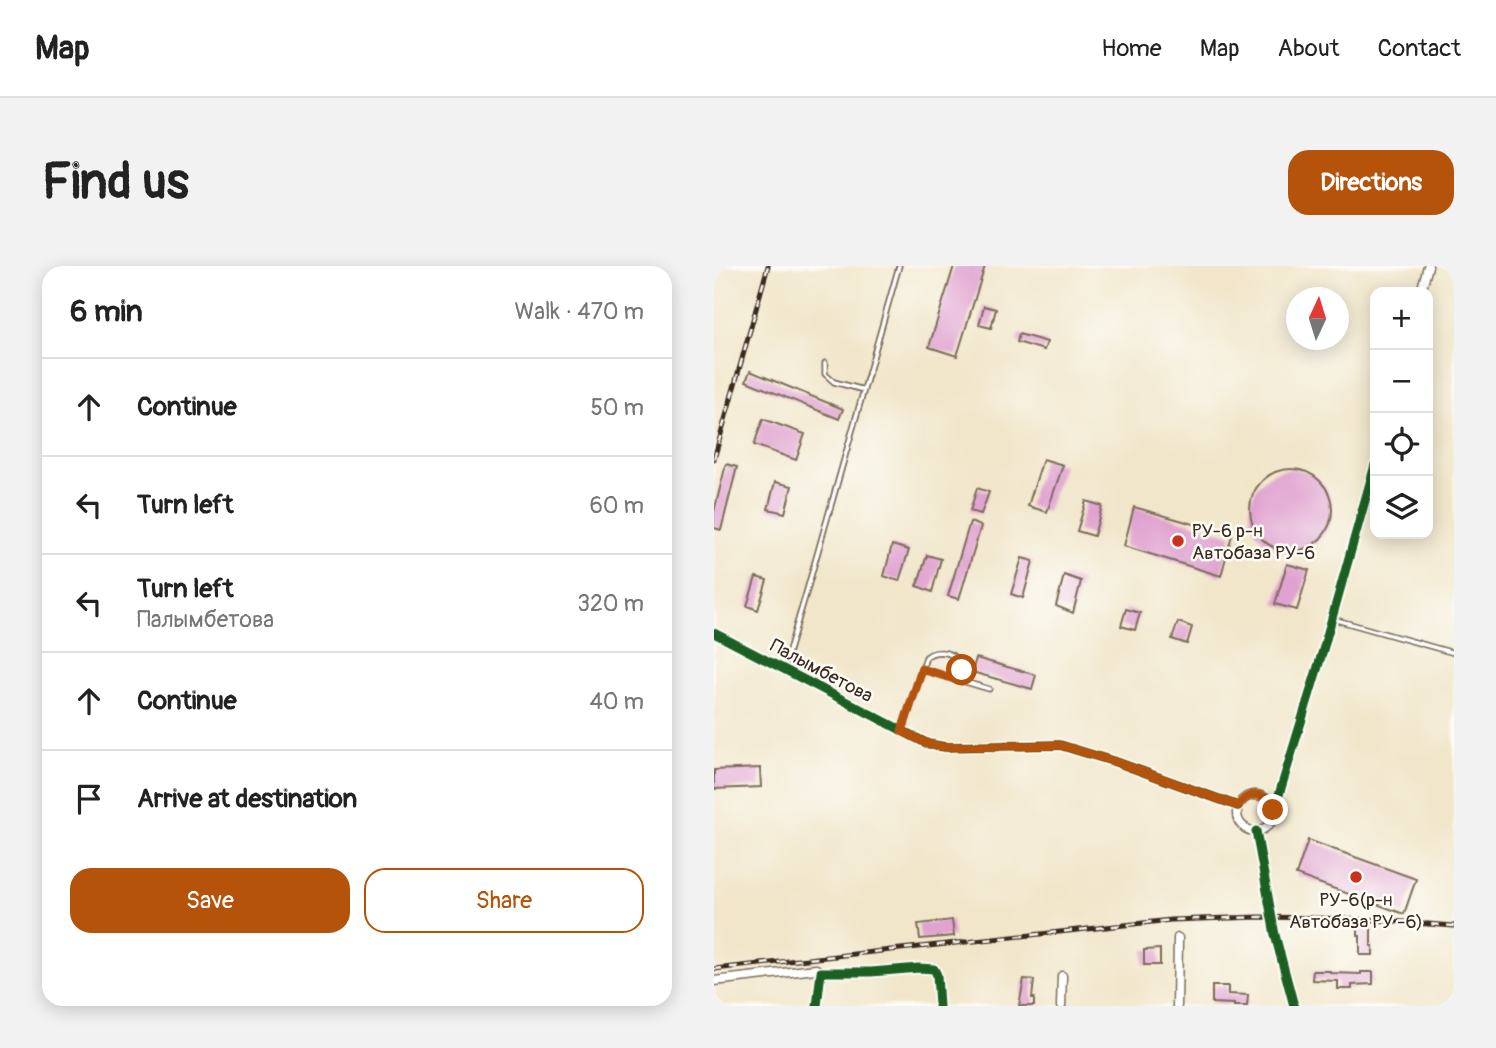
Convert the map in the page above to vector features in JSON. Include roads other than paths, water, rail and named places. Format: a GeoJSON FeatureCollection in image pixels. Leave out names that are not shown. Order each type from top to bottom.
{"type":"FeatureCollection","features":[{"type":"Feature","properties":{"kind":"street"},"geometry":{"type":"LineString","coordinates":[[1422,287],[1428,266]]}},
{"type":"Feature","properties":{"kind":"street"},"geometry":{"type":"LineString","coordinates":[[1271,805],[1278,798],[1372,476]]}},
{"type":"Feature","properties":{"kind":"street","name":"Палымбетова"},"geometry":{"type":"LineString","coordinates":[[714,633],[928,744],[945,747],[1060,745],[1238,806]]}},
{"type":"Feature","properties":{"kind":"street"},"geometry":{"type":"LineString","coordinates":[[1263,796],[1271,805],[1273,816],[1267,827],[1256,831],[1240,823],[1238,806],[1246,797],[1263,796]]}},
{"type":"Feature","properties":{"kind":"street"},"geometry":{"type":"LineString","coordinates":[[1256,831],[1275,935],[1294,1006]]}},
{"type":"Feature","properties":{"kind":"street"},"geometry":{"type":"LineString","coordinates":[[1177,1006],[1178,938]]}},
{"type":"Feature","properties":{"kind":"street"},"geometry":{"type":"LineString","coordinates":[[714,981],[816,969],[821,972],[934,969],[937,975],[939,1006]]}},
{"type":"Feature","properties":{"kind":"street"},"geometry":{"type":"LineString","coordinates":[[817,1006],[821,972]]}},
{"type":"Feature","properties":{"kind":"street"},"geometry":{"type":"LineString","coordinates":[[1061,1006],[1062,976]]}},
{"type":"Feature","properties":{"kind":"lane"},"geometry":{"type":"LineString","coordinates":[[783,669],[899,266]]}},
{"type":"Feature","properties":{"kind":"lane"},"geometry":{"type":"LineString","coordinates":[[825,363],[825,374],[830,380],[864,390]]}},
{"type":"Feature","properties":{"kind":"lane"},"geometry":{"type":"LineString","coordinates":[[1331,619],[1454,653]]}},
{"type":"Feature","properties":{"kind":"lane"},"geometry":{"type":"LineString","coordinates":[[902,731],[926,657],[938,652],[951,655],[960,664],[961,681]]}},
{"type":"Feature","properties":{"kind":"lane"},"geometry":{"type":"LineString","coordinates":[[922,669],[989,689]]}},
{"type":"Feature","properties":{"kind":"railway"},"geometry":{"type":"LineString","coordinates":[[714,459],[768,266]]}},
{"type":"Feature","properties":{"kind":"railway"},"geometry":{"type":"LineString","coordinates":[[714,969],[1171,920],[1316,918],[1454,926]]}},
{"type":"Feature","properties":{"kind":"place","name":"РУ-6 р-н Автобаза РУ-6"},"geometry":{"type":"Point","coordinates":[1178,541]}},
{"type":"Feature","properties":{"kind":"place","name":"РУ-6(р-н Автобаза РУ -6)"},"geometry":{"type":"Point","coordinates":[1356,877]}}]}
